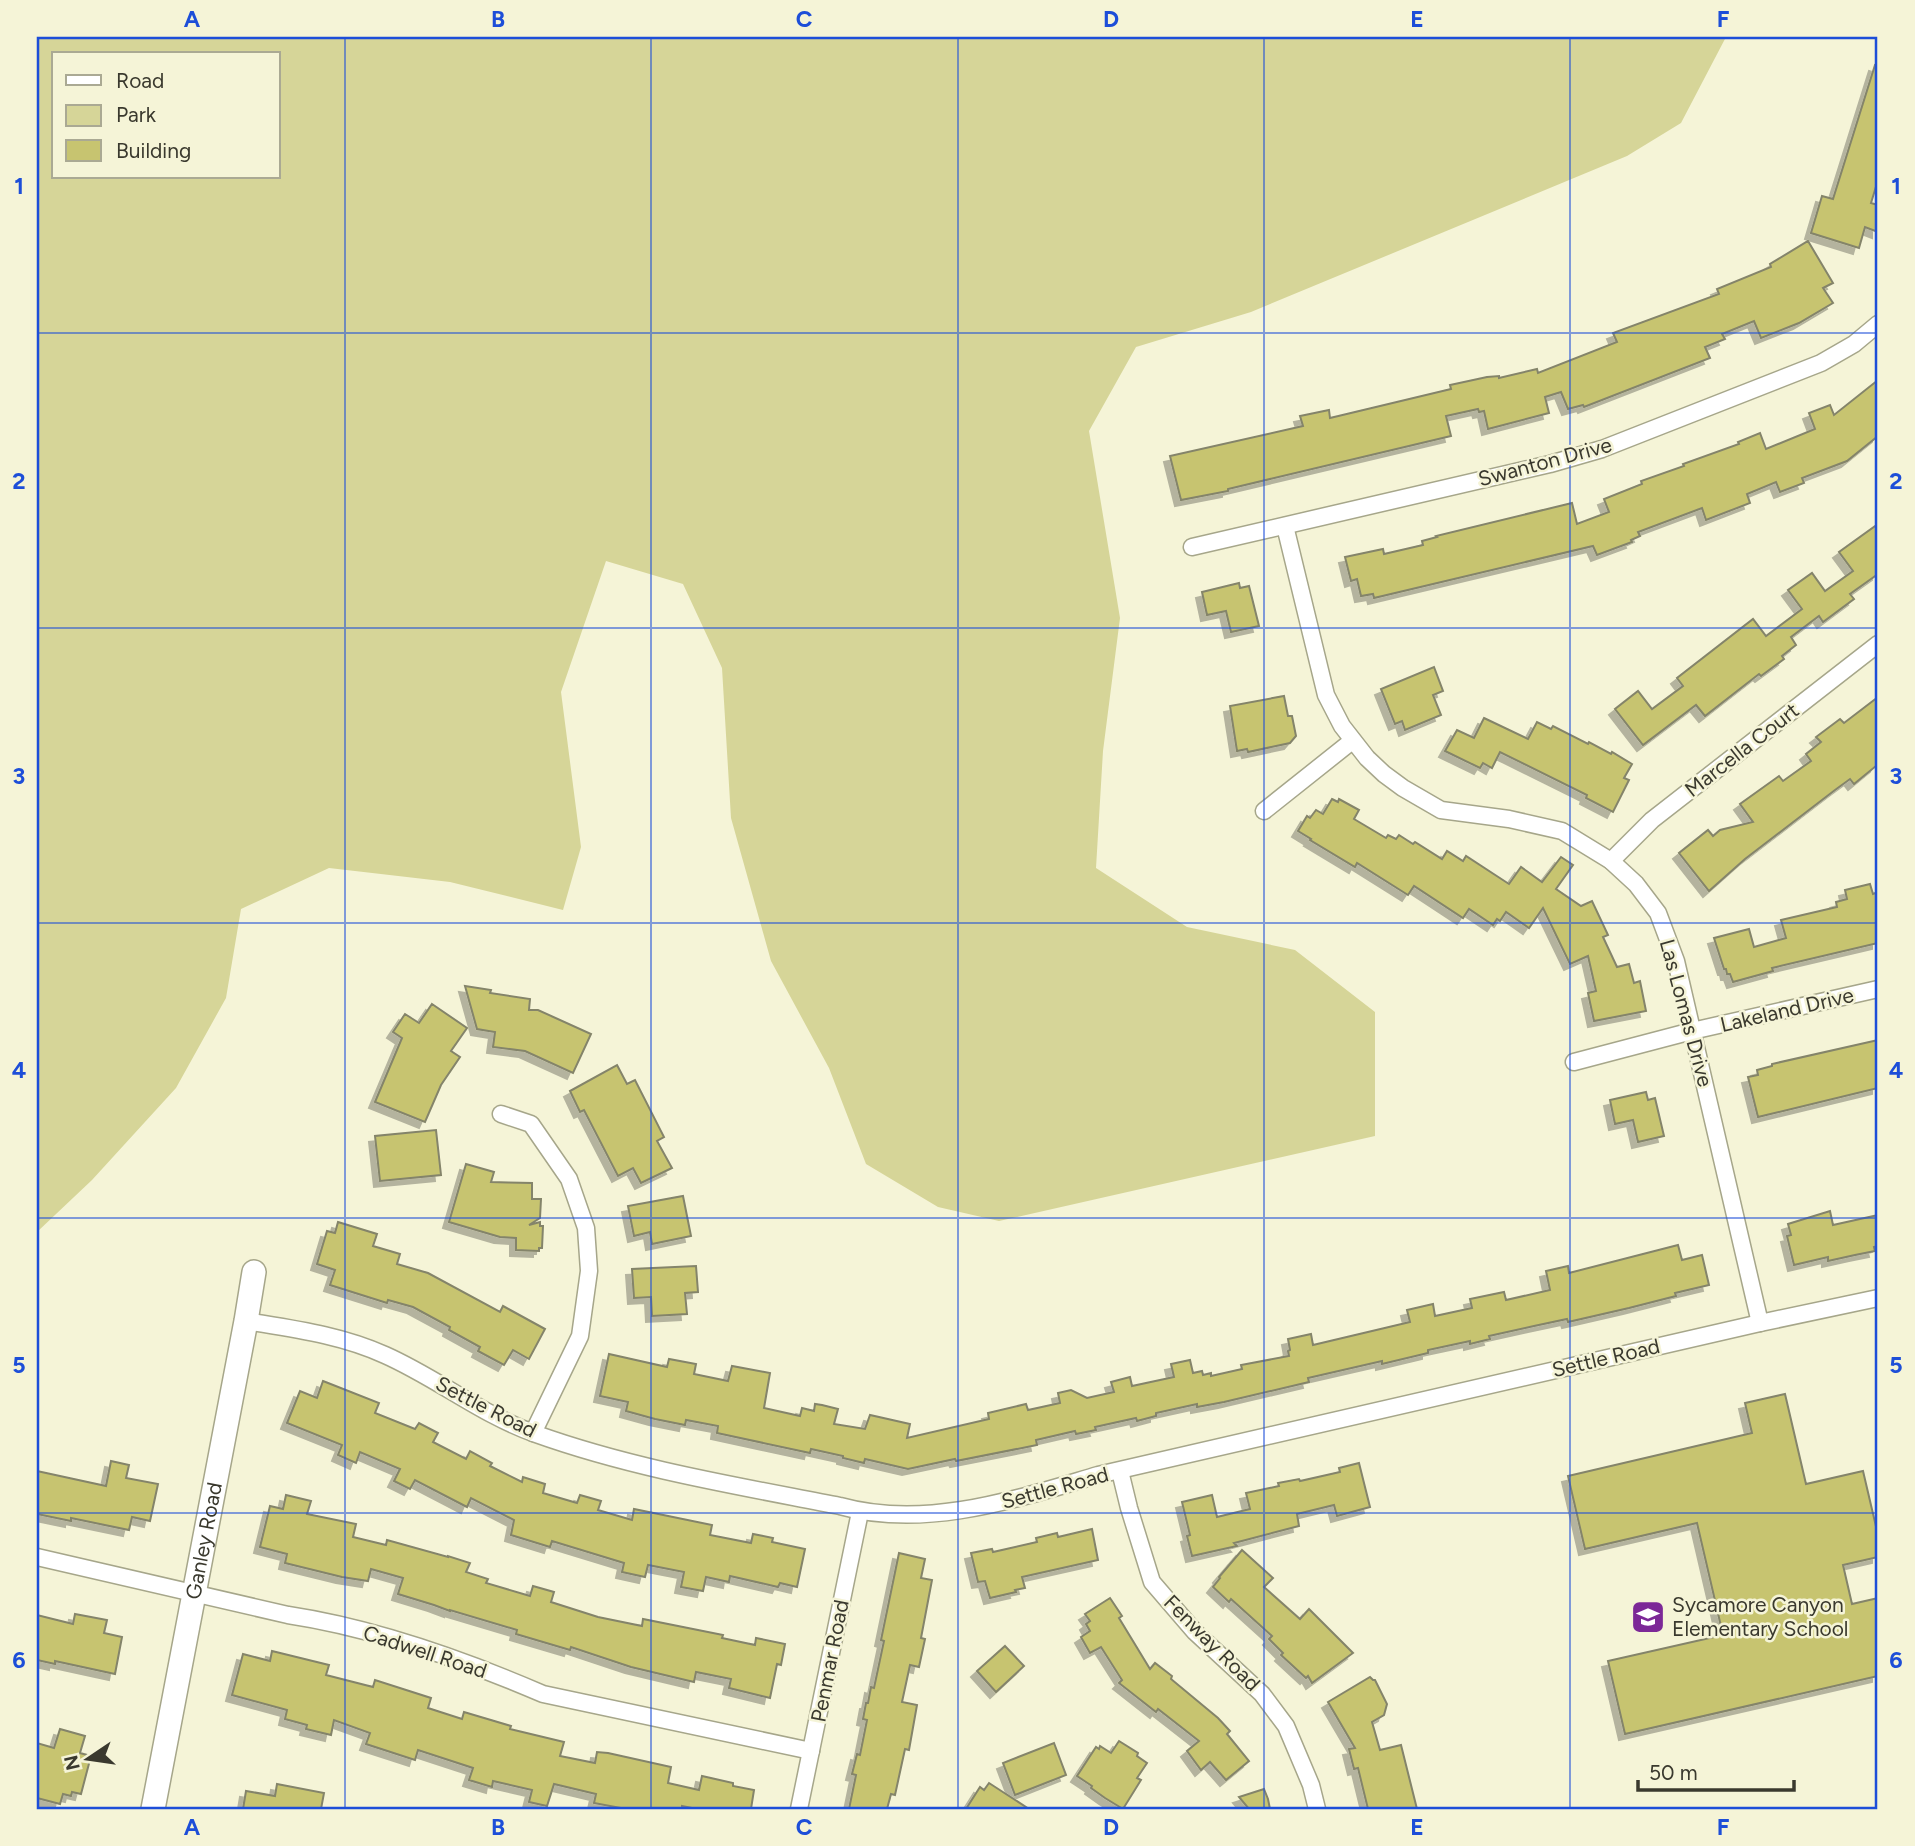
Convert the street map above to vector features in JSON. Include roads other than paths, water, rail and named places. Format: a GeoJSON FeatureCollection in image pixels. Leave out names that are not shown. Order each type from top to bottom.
{"type":"FeatureCollection","features":[{"type":"Feature","properties":{"kind":"street","name":"Swanton Drive"},"geometry":{"type":"LineString","coordinates":[[1192,547],[1550,464],[1602,449],[1821,363],[1854,344],[1878,324]]}},
{"type":"Feature","properties":{"kind":"street","name":"Las Lomas Drive"},"geometry":{"type":"LineString","coordinates":[[1285,526],[1326,695],[1342,726],[1367,758],[1384,775],[1441,810],[1509,819],[1562,831],[1611,861],[1636,884],[1658,914],[1676,961],[1760,1322]]}},
{"type":"Feature","properties":{"kind":"street","name":"Marcella Court"},"geometry":{"type":"LineString","coordinates":[[1611,861],[1652,820],[1878,644]]}},
{"type":"Feature","properties":{"kind":"street"},"geometry":{"type":"LineString","coordinates":[[1264,811],[1352,741]]}},
{"type":"Feature","properties":{"kind":"street","name":"Lakeland Drive"},"geometry":{"type":"LineString","coordinates":[[1574,1062],[1692,1031],[1878,989]]}},
{"type":"Feature","properties":{"kind":"street"},"geometry":{"type":"LineString","coordinates":[[501,1114],[531,1124],[569,1180],[586,1228],[589,1271],[580,1336],[533,1433]]}},
{"type":"Feature","properties":{"kind":"street","name":"Ganley Road"},"geometry":{"type":"LineString","coordinates":[[153,1809],[254,1272]]}},
{"type":"Feature","properties":{"kind":"street","name":"Settle Road"},"geometry":{"type":"LineString","coordinates":[[246,1321],[340,1338],[385,1355],[498,1417],[533,1433],[598,1455],[650,1469],[860,1512],[906,1515],[972,1509],[1098,1475],[1760,1322],[1878,1298]]}},
{"type":"Feature","properties":{"kind":"street","name":"Fenway Road"},"geometry":{"type":"LineString","coordinates":[[1120,1471],[1152,1582],[1195,1632],[1262,1694],[1286,1726],[1311,1785],[1317,1809]]}},
{"type":"Feature","properties":{"kind":"street","name":"Penmar Road"},"geometry":{"type":"LineString","coordinates":[[799,1809],[860,1512]]}},
{"type":"Feature","properties":{"kind":"street","name":"Cadwell Road"},"geometry":{"type":"LineString","coordinates":[[37,1557],[288,1615],[321,1620],[395,1640],[543,1694],[811,1751]]}},
{"type":"Feature","properties":{"kind":"place","name":"Sycamore Canyon Elementary School"},"geometry":{"type":"Point","coordinates":[1648,1617]}}]}
